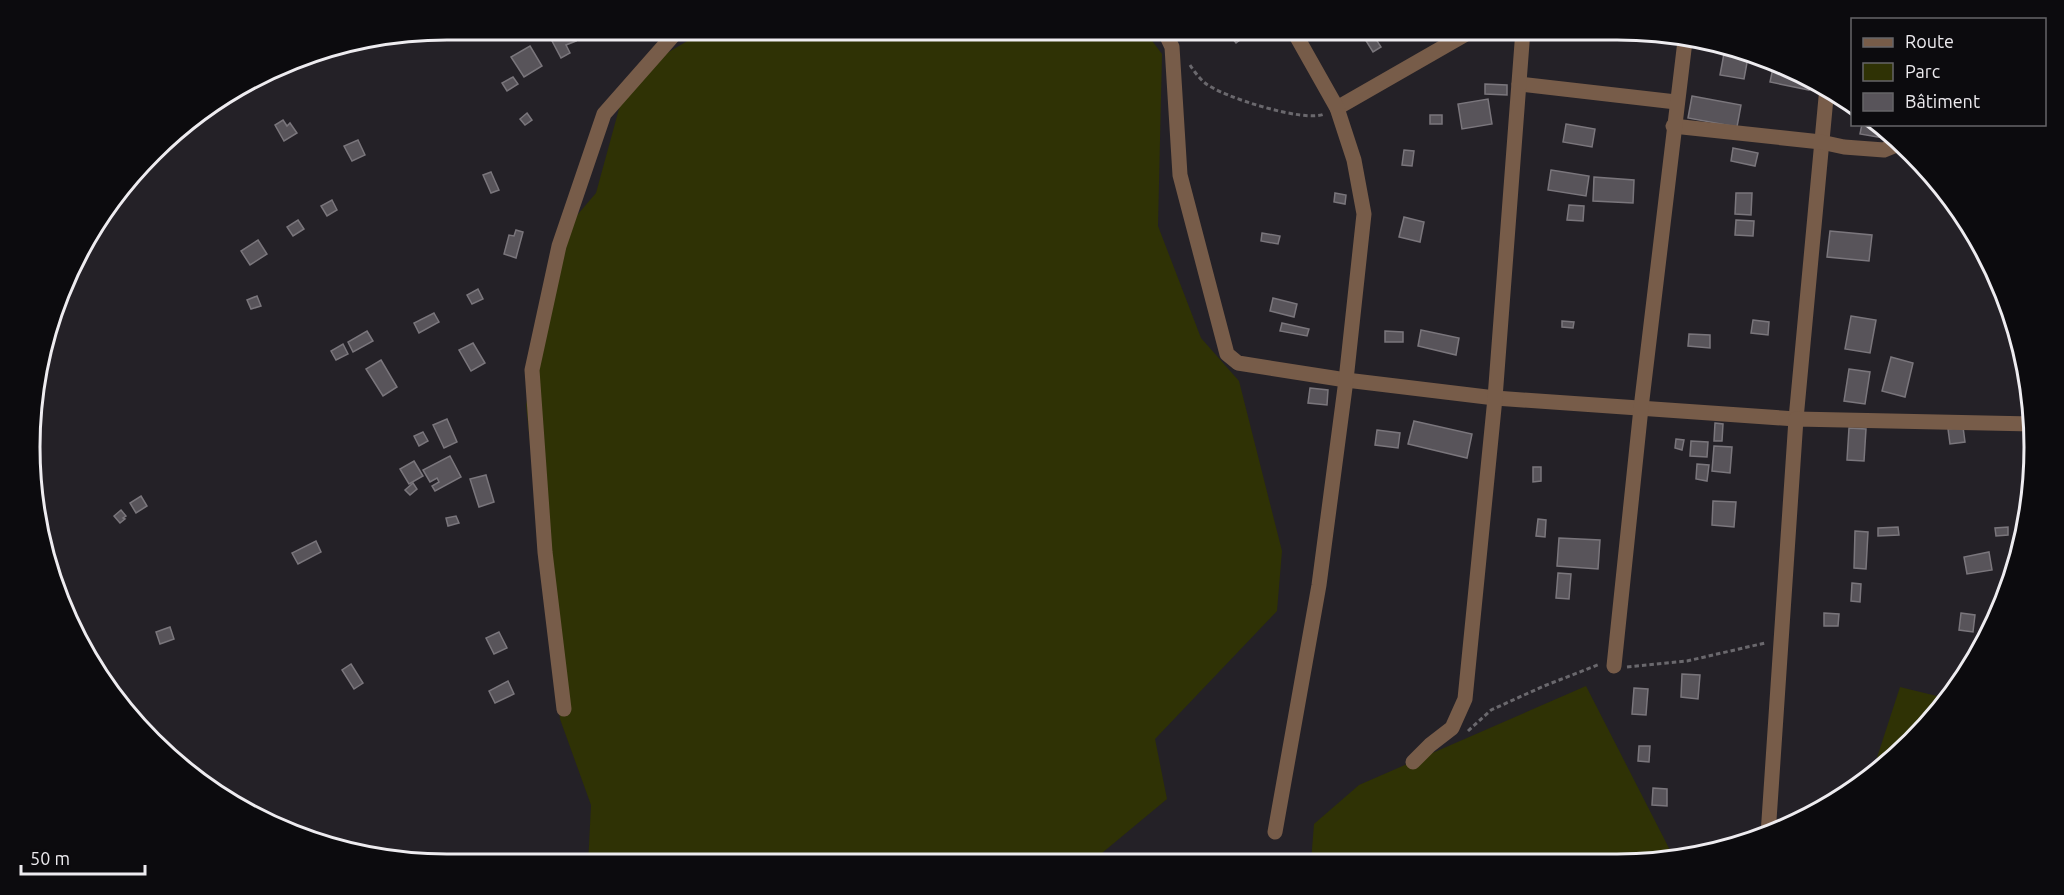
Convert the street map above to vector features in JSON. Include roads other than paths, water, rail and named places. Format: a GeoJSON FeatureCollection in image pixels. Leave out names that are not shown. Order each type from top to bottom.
{"type":"FeatureCollection","features":[{"type":"Feature","properties":{"kind":"street"},"geometry":{"type":"LineString","coordinates":[[564,709],[545,552],[532,370],[559,246],[604,114],[669,40]]}},
{"type":"Feature","properties":{"kind":"street"},"geometry":{"type":"LineString","coordinates":[[1169,40],[1172,47],[1179,175],[1227,354],[1238,363],[1346,380],[1495,398],[1796,418],[2023,424]]}},
{"type":"Feature","properties":{"kind":"street"},"geometry":{"type":"LineString","coordinates":[[1275,832],[1318,585],[1346,380],[1364,214],[1354,160],[1337,108],[1299,40]]}},
{"type":"Feature","properties":{"kind":"street"},"geometry":{"type":"LineString","coordinates":[[1337,108],[1456,40]]}},
{"type":"Feature","properties":{"kind":"street"},"geometry":{"type":"LineString","coordinates":[[1413,762],[1452,728],[1465,699],[1495,398],[1522,40]]}},
{"type":"Feature","properties":{"kind":"street"},"geometry":{"type":"LineString","coordinates":[[1614,666],[1641,408],[1684,46]]}},
{"type":"Feature","properties":{"kind":"street"},"geometry":{"type":"LineString","coordinates":[[1519,84],[1676,102]]}},
{"type":"Feature","properties":{"kind":"street"},"geometry":{"type":"LineString","coordinates":[[1769,825],[1796,418],[1826,98]]}},
{"type":"Feature","properties":{"kind":"street"},"geometry":{"type":"LineString","coordinates":[[1673,126],[1821,142],[1844,147],[1884,150],[1891,147]]}}]}
